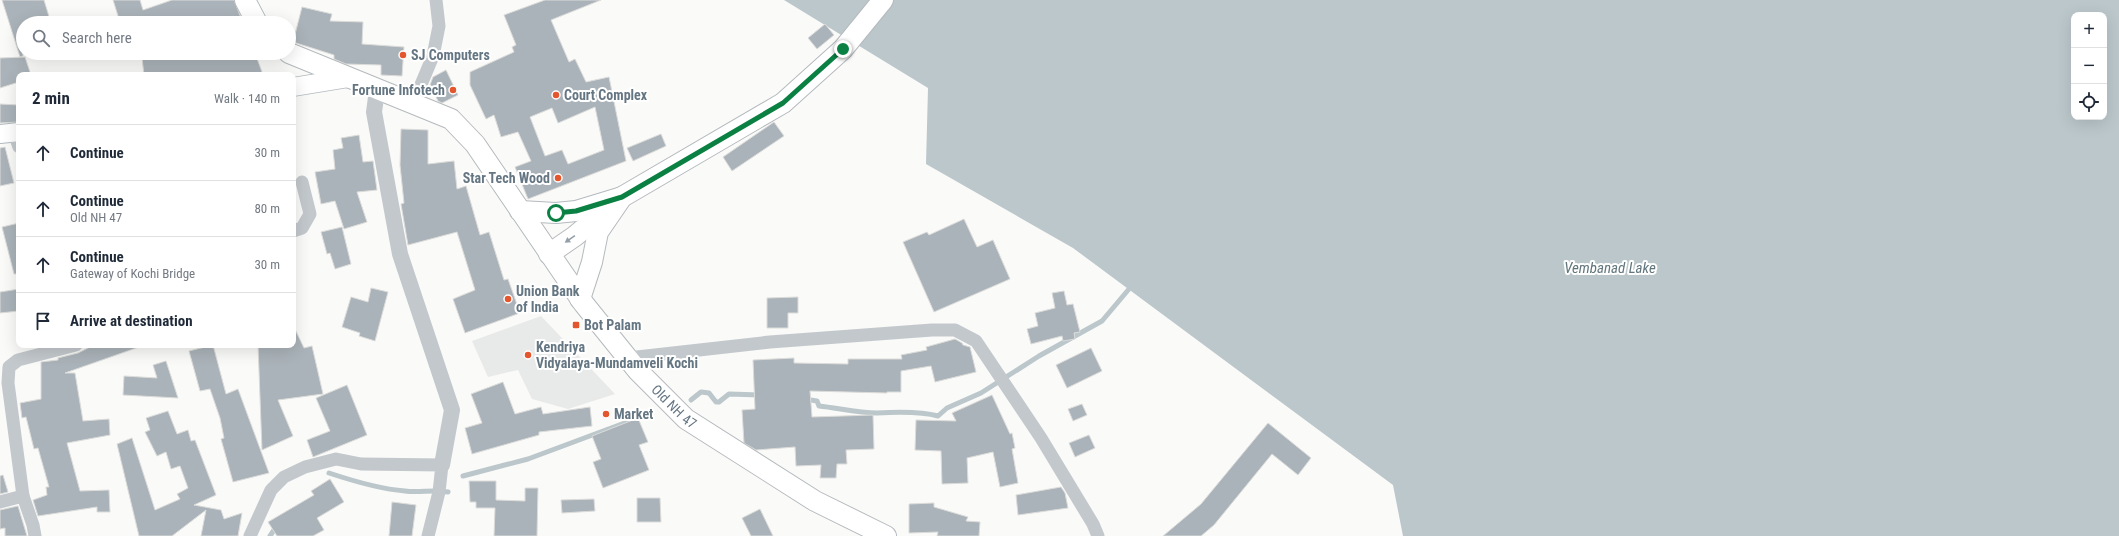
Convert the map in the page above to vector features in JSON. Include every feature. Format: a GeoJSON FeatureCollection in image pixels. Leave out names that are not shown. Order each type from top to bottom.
{"type":"FeatureCollection","features":[{"type":"Feature","properties":{"kind":"main road"},"geometry":{"type":"LineString","coordinates":[[245,0],[253,16]]}},
{"type":"Feature","properties":{"kind":"main road"},"geometry":{"type":"LineString","coordinates":[[549,254],[575,236],[622,197],[783,103],[843,49],[883,0]]}},
{"type":"Feature","properties":{"kind":"main road","name":"Old NH 47"},"geometry":{"type":"LineString","coordinates":[[296,56],[451,119],[475,144],[580,299],[638,371],[686,419],[815,501],[886,536]]}},
{"type":"Feature","properties":{"kind":"main road"},"geometry":{"type":"LineString","coordinates":[[296,87],[348,78]]}},
{"type":"Feature","properties":{"kind":"main road"},"geometry":{"type":"LineString","coordinates":[[520,211],[556,213],[576,211],[622,197]]}},
{"type":"Feature","properties":{"kind":"main road"},"geometry":{"type":"LineString","coordinates":[[580,299],[592,262],[598,232],[622,197]]}},
{"type":"Feature","properties":{"kind":"street"},"geometry":{"type":"LineString","coordinates":[[406,101],[413,92],[420,87],[433,56],[439,26],[436,0]]}},
{"type":"Feature","properties":{"kind":"street"},"geometry":{"type":"LineString","coordinates":[[378,90],[374,112],[400,254],[452,410],[439,492],[428,536]]}},
{"type":"Feature","properties":{"kind":"street"},"geometry":{"type":"LineString","coordinates":[[296,230],[302,228],[310,214],[302,182]]}},
{"type":"Feature","properties":{"kind":"street"},"geometry":{"type":"LineString","coordinates":[[628,358],[770,342],[932,330],[955,330],[976,341],[1041,438],[1093,524],[1098,536]]}},
{"type":"Feature","properties":{"kind":"street"},"geometry":{"type":"LineString","coordinates":[[35,536],[23,496],[8,383],[9,367],[18,360],[64,348]]}},
{"type":"Feature","properties":{"kind":"street"},"geometry":{"type":"LineString","coordinates":[[250,536],[271,490],[284,477],[305,467],[336,459],[361,464],[442,466]]}},
{"type":"Feature","properties":{"kind":"street"},"geometry":{"type":"LineString","coordinates":[[0,502],[23,496]]}},
{"type":"Feature","properties":{"kind":"shaded area","name":"Kendriya Vidyalaya-Mundamveli Kochi"},"geometry":{"type":"Polygon","coordinates":[[[541,316],[615,394],[568,409],[532,399],[518,370],[488,377],[472,341],[541,316]]]}},
{"type":"Feature","properties":{"kind":"water","name":"Vembanad Lake"},"geometry":{"type":"Polygon","coordinates":[[[784,0],[2119,0],[2119,536],[1403,536],[1393,485],[1073,248],[926,164],[928,88],[784,0]]]}},
{"type":"Feature","properties":{"kind":"building"},"geometry":{"type":"Polygon","coordinates":[[[2,0],[44,0],[49,16],[16,16],[16,44],[2,0]]]}},
{"type":"Feature","properties":{"kind":"building"},"geometry":{"type":"Polygon","coordinates":[[[113,0],[140,0],[143,10],[172,0],[234,0],[240,16],[118,16],[113,0]]]}},
{"type":"Feature","properties":{"kind":"building"},"geometry":{"type":"Polygon","coordinates":[[[545,0],[601,0],[551,20],[569,62],[575,59],[586,82],[609,77],[626,161],[528,199],[515,167],[531,161],[518,132],[501,137],[494,115],[486,119],[470,85],[470,72],[514,52],[512,47],[516,45],[504,15],[545,0]],[[595,107],[558,123],[552,108],[530,117],[545,156],[562,150],[568,164],[604,150],[595,107]]]}},
{"type":"Feature","properties":{"kind":"building"},"geometry":{"type":"Polygon","coordinates":[[[302,7],[332,14],[330,21],[363,22],[362,44],[404,47],[402,76],[381,75],[381,65],[346,64],[334,59],[334,55],[296,43],[296,30],[302,7]]]}},
{"type":"Feature","properties":{"kind":"building"},"geometry":{"type":"Polygon","coordinates":[[[825,24],[834,35],[817,49],[808,38],[825,24]]]}},
{"type":"Feature","properties":{"kind":"building"},"geometry":{"type":"Polygon","coordinates":[[[16,57],[16,60],[26,60],[30,72],[16,72],[16,83],[0,88],[0,58],[16,57]]]}},
{"type":"Feature","properties":{"kind":"building"},"geometry":{"type":"Polygon","coordinates":[[[142,60],[258,60],[262,72],[144,72],[142,60]]]}},
{"type":"Feature","properties":{"kind":"building"},"geometry":{"type":"Polygon","coordinates":[[[446,70],[458,95],[442,103],[438,101],[430,85],[433,77],[446,70]]]}},
{"type":"Feature","properties":{"kind":"building"},"geometry":{"type":"Polygon","coordinates":[[[0,104],[16,105],[16,122],[0,123],[0,104]]]}},
{"type":"Feature","properties":{"kind":"building"},"geometry":{"type":"Polygon","coordinates":[[[774,122],[784,136],[732,171],[723,157],[774,122]]]}},
{"type":"Feature","properties":{"kind":"building"},"geometry":{"type":"Polygon","coordinates":[[[401,129],[428,130],[428,164],[454,161],[457,189],[466,186],[480,235],[489,232],[504,280],[508,279],[520,313],[465,333],[453,299],[475,290],[457,232],[408,245],[401,204],[404,203],[400,165],[401,129]]]}},
{"type":"Feature","properties":{"kind":"building"},"geometry":{"type":"Polygon","coordinates":[[[661,134],[666,146],[633,161],[627,148],[661,134]]]}},
{"type":"Feature","properties":{"kind":"building"},"geometry":{"type":"Polygon","coordinates":[[[359,135],[363,162],[373,161],[377,190],[357,192],[367,222],[344,229],[335,201],[321,204],[315,172],[335,169],[333,150],[343,148],[341,138],[359,135]]]}},
{"type":"Feature","properties":{"kind":"building"},"geometry":{"type":"Polygon","coordinates":[[[5,147],[14,183],[0,186],[0,148],[5,147]]]}},
{"type":"Feature","properties":{"kind":"building"},"geometry":{"type":"Polygon","coordinates":[[[964,219],[977,247],[993,240],[1010,279],[934,312],[903,242],[927,232],[929,235],[964,219]]]}},
{"type":"Feature","properties":{"kind":"building"},"geometry":{"type":"Polygon","coordinates":[[[16,224],[16,274],[14,274],[2,227],[16,224]]]}},
{"type":"Feature","properties":{"kind":"building"},"geometry":{"type":"Polygon","coordinates":[[[342,227],[351,264],[335,269],[330,253],[327,254],[321,232],[342,227]]]}},
{"type":"Feature","properties":{"kind":"building"},"geometry":{"type":"Polygon","coordinates":[[[371,288],[388,292],[375,341],[359,336],[360,333],[342,327],[351,297],[368,302],[371,288]]]}},
{"type":"Feature","properties":{"kind":"building"},"geometry":{"type":"Polygon","coordinates":[[[16,289],[16,311],[0,313],[0,292],[16,289]]]}},
{"type":"Feature","properties":{"kind":"building"},"geometry":{"type":"Polygon","coordinates":[[[1064,291],[1067,305],[1073,304],[1080,332],[1074,333],[1075,339],[1063,341],[1062,336],[1031,344],[1027,329],[1038,326],[1035,313],[1055,308],[1052,293],[1064,291]]]}},
{"type":"Feature","properties":{"kind":"building"},"geometry":{"type":"Polygon","coordinates":[[[798,297],[798,313],[788,313],[788,328],[767,328],[767,298],[798,297]]]}},
{"type":"Feature","properties":{"kind":"building"},"geometry":{"type":"Polygon","coordinates":[[[296,331],[304,348],[312,346],[323,394],[278,400],[293,436],[262,450],[258,348],[296,348],[296,331]]]}},
{"type":"Feature","properties":{"kind":"building"},"geometry":{"type":"Polygon","coordinates":[[[955,339],[963,345],[970,347],[976,372],[935,382],[931,366],[901,371],[901,392],[810,391],[812,417],[873,415],[874,449],[846,450],[847,464],[837,464],[836,478],[820,478],[821,465],[796,466],[795,447],[756,450],[744,443],[742,410],[755,409],[753,360],[794,358],[794,363],[848,364],[848,359],[902,359],[901,355],[927,350],[926,347],[955,339]]]}},
{"type":"Feature","properties":{"kind":"building"},"geometry":{"type":"Polygon","coordinates":[[[88,348],[136,348],[65,373],[75,373],[83,421],[109,419],[110,435],[67,443],[80,491],[109,490],[110,512],[97,512],[97,507],[38,516],[33,500],[47,495],[46,487],[49,487],[38,448],[34,449],[26,417],[22,418],[20,403],[41,399],[41,362],[58,360],[58,358],[78,353],[88,348]]]}},
{"type":"Feature","properties":{"kind":"building"},"geometry":{"type":"Polygon","coordinates":[[[201,348],[214,348],[226,394],[238,389],[269,473],[233,482],[221,439],[224,438],[220,418],[210,389],[200,391],[189,351],[201,348]]]}},
{"type":"Feature","properties":{"kind":"building"},"geometry":{"type":"Polygon","coordinates":[[[1091,348],[1102,371],[1067,388],[1056,365],[1091,348]]]}},
{"type":"Feature","properties":{"kind":"building"},"geometry":{"type":"Polygon","coordinates":[[[166,361],[178,398],[123,395],[124,376],[157,378],[153,365],[166,361]]]}},
{"type":"Feature","properties":{"kind":"building"},"geometry":{"type":"Polygon","coordinates":[[[503,382],[515,414],[541,407],[543,414],[590,407],[592,426],[539,432],[539,435],[472,454],[465,428],[482,423],[471,394],[503,382]]]}},
{"type":"Feature","properties":{"kind":"building"},"geometry":{"type":"Polygon","coordinates":[[[347,385],[367,435],[313,457],[307,440],[330,431],[316,398],[347,385]]]}},
{"type":"Feature","properties":{"kind":"building"},"geometry":{"type":"Polygon","coordinates":[[[992,395],[1010,434],[1012,433],[1015,448],[1012,449],[1018,483],[1000,487],[993,452],[967,458],[968,483],[942,484],[941,451],[915,450],[916,420],[956,421],[952,413],[992,395]]]}},
{"type":"Feature","properties":{"kind":"building"},"geometry":{"type":"Polygon","coordinates":[[[1082,404],[1087,415],[1073,421],[1068,409],[1082,404]]]}},
{"type":"Feature","properties":{"kind":"building"},"geometry":{"type":"Polygon","coordinates":[[[168,411],[177,434],[188,430],[191,441],[195,440],[216,495],[194,505],[221,510],[224,519],[242,513],[238,536],[201,536],[206,510],[172,536],[139,536],[117,444],[132,438],[155,510],[180,499],[177,494],[188,488],[180,466],[171,469],[166,452],[157,456],[145,432],[150,430],[146,418],[168,411]]]}},
{"type":"Feature","properties":{"kind":"building"},"geometry":{"type":"Polygon","coordinates":[[[638,418],[648,442],[639,445],[649,470],[603,488],[593,462],[601,459],[592,436],[638,418]]]}},
{"type":"Feature","properties":{"kind":"building"},"geometry":{"type":"Polygon","coordinates":[[[1268,423],[1311,458],[1298,475],[1272,454],[1214,525],[1201,536],[1163,536],[1201,504],[1268,423]]]}},
{"type":"Feature","properties":{"kind":"building"},"geometry":{"type":"Polygon","coordinates":[[[1089,435],[1095,448],[1075,457],[1069,443],[1089,435]]]}},
{"type":"Feature","properties":{"kind":"building"},"geometry":{"type":"Polygon","coordinates":[[[3,475],[8,492],[0,494],[0,476],[3,475]]]}},
{"type":"Feature","properties":{"kind":"building"},"geometry":{"type":"Polygon","coordinates":[[[330,479],[344,502],[317,518],[324,530],[313,536],[277,536],[268,522],[314,495],[311,491],[330,479]]]}},
{"type":"Feature","properties":{"kind":"building"},"geometry":{"type":"Polygon","coordinates":[[[469,481],[496,481],[496,500],[525,501],[525,488],[538,488],[537,536],[494,536],[495,508],[476,508],[476,502],[470,502],[469,481]]]}},
{"type":"Feature","properties":{"kind":"building"},"geometry":{"type":"Polygon","coordinates":[[[1061,487],[1065,493],[1068,508],[1018,515],[1016,495],[1061,487]]]}},
{"type":"Feature","properties":{"kind":"building"},"geometry":{"type":"Polygon","coordinates":[[[637,498],[660,498],[661,522],[637,522],[637,498]]]}},
{"type":"Feature","properties":{"kind":"building"},"geometry":{"type":"Polygon","coordinates":[[[594,499],[595,511],[562,513],[561,500],[594,499]]]}},
{"type":"Feature","properties":{"kind":"building"},"geometry":{"type":"Polygon","coordinates":[[[392,502],[416,505],[412,536],[389,536],[392,502]]]}},
{"type":"Feature","properties":{"kind":"building"},"geometry":{"type":"Polygon","coordinates":[[[934,503],[934,507],[968,517],[966,521],[980,522],[979,536],[937,536],[938,532],[909,533],[909,504],[934,503]]]}},
{"type":"Feature","properties":{"kind":"building"},"geometry":{"type":"Polygon","coordinates":[[[18,506],[27,536],[5,536],[5,528],[0,529],[0,510],[18,506]]]}},
{"type":"Feature","properties":{"kind":"building"},"geometry":{"type":"Polygon","coordinates":[[[760,509],[773,536],[751,536],[742,518],[760,509]]]}},
{"type":"Feature","properties":{"kind":"waterway"},"geometry":{"type":"LineString","coordinates":[[804,399],[817,401],[819,406],[870,413],[899,412],[931,414],[938,416],[947,408],[981,393],[1039,356],[1102,321],[1129,289]]}},
{"type":"Feature","properties":{"kind":"waterway"},"geometry":{"type":"LineString","coordinates":[[691,400],[701,392],[709,393],[716,402],[719,402],[729,394],[760,395]]}},
{"type":"Feature","properties":{"kind":"waterway"},"geometry":{"type":"LineString","coordinates":[[463,476],[528,459],[638,418]]}},
{"type":"Feature","properties":{"kind":"waterway"},"geometry":{"type":"LineString","coordinates":[[329,473],[376,487],[395,490],[448,492]]}},
{"type":"Feature","properties":{"kind":"waterway"},"geometry":{"type":"LineString","coordinates":[[270,536],[274,530]]}},
{"type":"Feature","properties":{"kind":"place","name":"SJ Computers"},"geometry":{"type":"Point","coordinates":[403,55]}},
{"type":"Feature","properties":{"kind":"place","name":"Fortune Infotech"},"geometry":{"type":"Point","coordinates":[453,90]}},
{"type":"Feature","properties":{"kind":"place","name":"Court Complex"},"geometry":{"type":"Point","coordinates":[556,95]}},
{"type":"Feature","properties":{"kind":"place","name":"Star Tech Wood"},"geometry":{"type":"Point","coordinates":[558,178]}},
{"type":"Feature","properties":{"kind":"place","name":"Union Bank of India"},"geometry":{"type":"Point","coordinates":[508,299]}},
{"type":"Feature","properties":{"kind":"place","name":"Bot Palam"},"geometry":{"type":"Point","coordinates":[576,325]}},
{"type":"Feature","properties":{"kind":"place","name":"Kendriya Vidyalaya-Mundamveli Kochi"},"geometry":{"type":"Point","coordinates":[528,355]}},
{"type":"Feature","properties":{"kind":"place","name":"Market"},"geometry":{"type":"Point","coordinates":[606,414]}},
{"type":"Feature","properties":{"kind":"route"},"geometry":{"type":"LineString","coordinates":[[556,213],[576,211],[622,197],[783,103],[843,49]]}}]}
